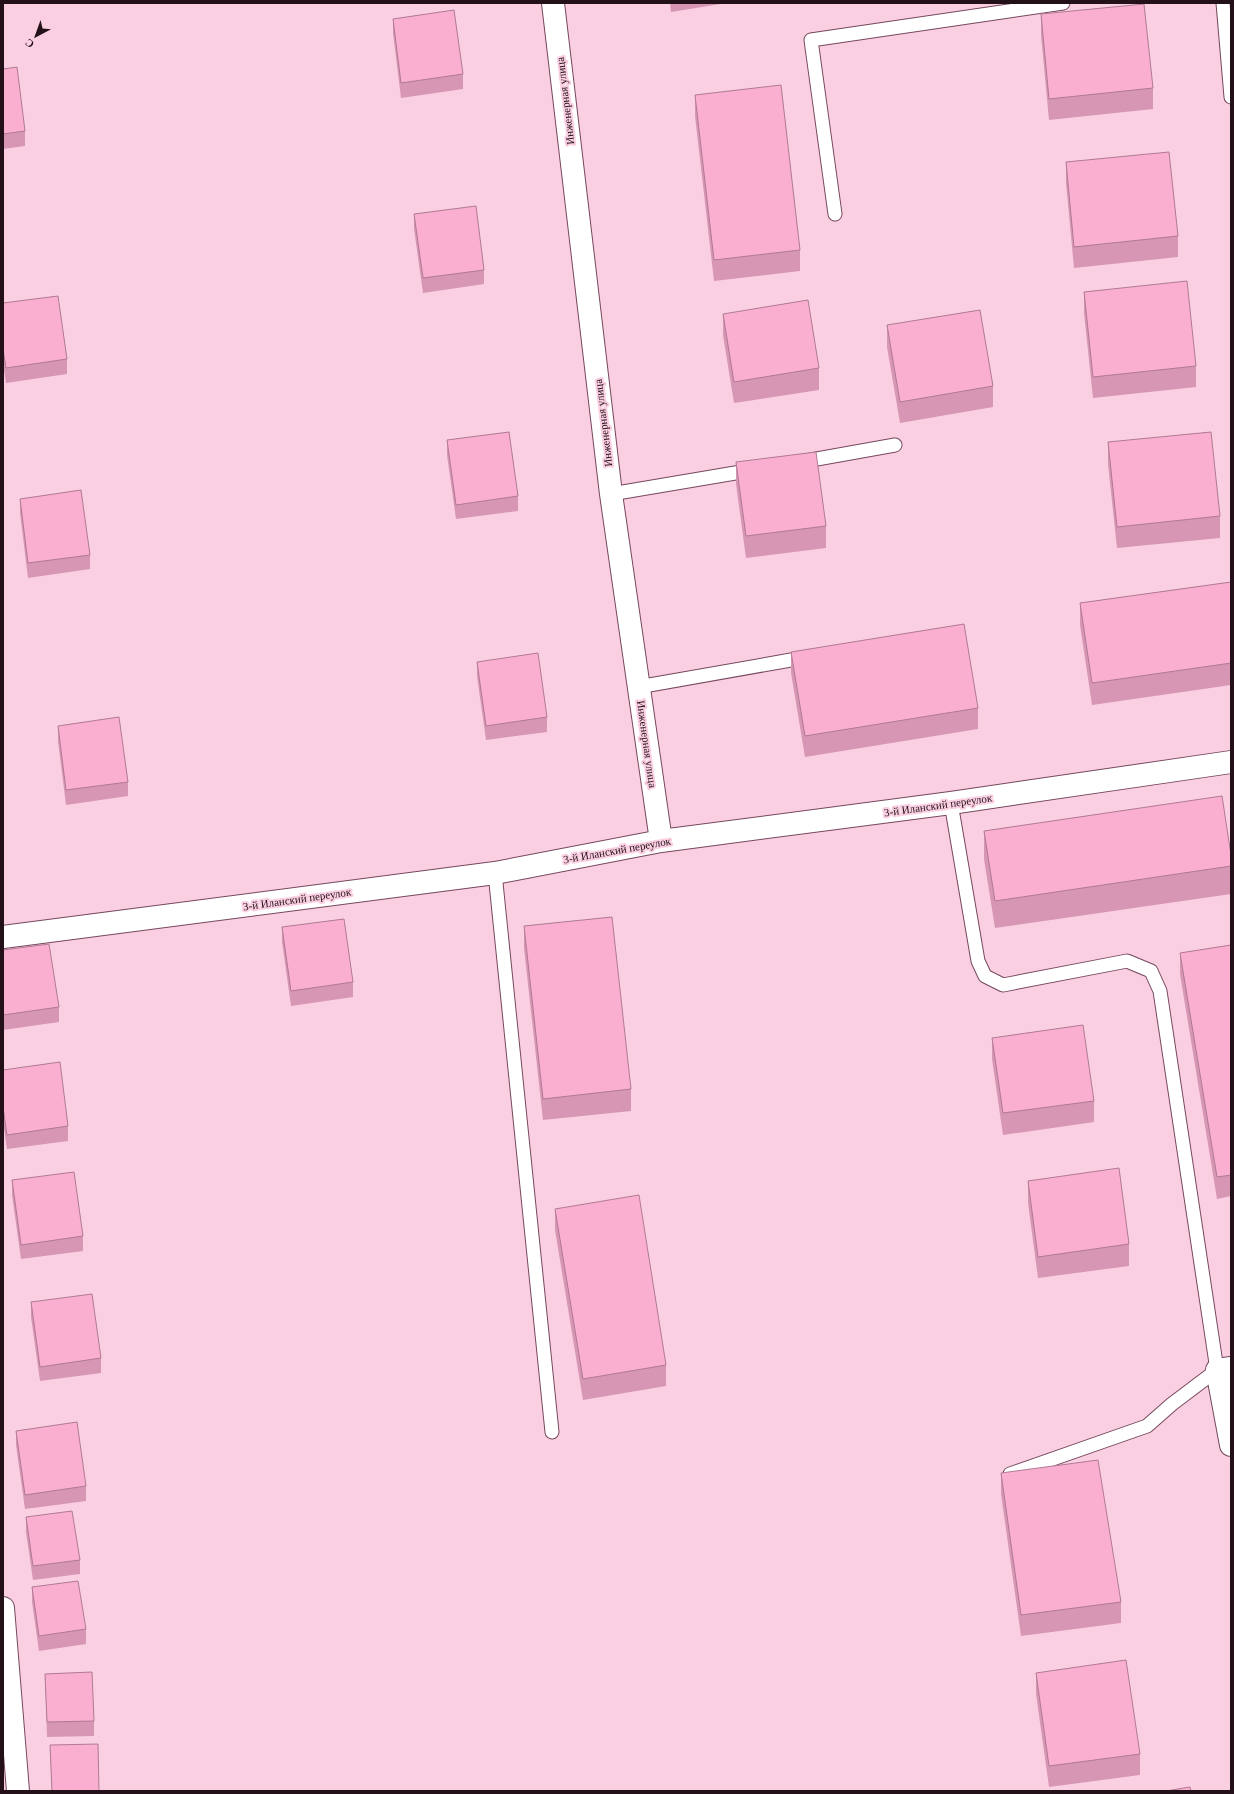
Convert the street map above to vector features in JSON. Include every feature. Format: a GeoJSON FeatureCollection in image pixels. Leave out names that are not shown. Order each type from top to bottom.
{"type":"FeatureCollection","features":[{"type":"Feature","properties":{"kind":"street","name":"Инженерная улица"},"geometry":{"type":"LineString","coordinates":[[553,3],[611,494],[661,842]]}},
{"type":"Feature","properties":{"kind":"street","name":"3-й Иланский переулок"},"geometry":{"type":"LineString","coordinates":[[3,937],[495,873],[661,842],[951,803],[1231,762]]}},
{"type":"Feature","properties":{"kind":"street"},"geometry":{"type":"LineString","coordinates":[[1224,1369],[1231,1445]]}},
{"type":"Feature","properties":{"kind":"street"},"geometry":{"type":"LineString","coordinates":[[3,1608],[18,1791]]}},
{"type":"Feature","properties":{"kind":"lane"},"geometry":{"type":"LineString","coordinates":[[835,214],[811,40],[1063,3]]}},
{"type":"Feature","properties":{"kind":"lane"},"geometry":{"type":"LineString","coordinates":[[1222,3],[1231,97]]}},
{"type":"Feature","properties":{"kind":"lane"},"geometry":{"type":"LineString","coordinates":[[784,464],[895,446]]}},
{"type":"Feature","properties":{"kind":"lane"},"geometry":{"type":"LineString","coordinates":[[611,494],[769,467]]}},
{"type":"Feature","properties":{"kind":"lane"},"geometry":{"type":"LineString","coordinates":[[638,687],[817,656]]}},
{"type":"Feature","properties":{"kind":"lane"},"geometry":{"type":"LineString","coordinates":[[951,803],[978,962],[985,976],[1003,985],[1127,961],[1151,971],[1160,991],[1224,1369],[1172,1404],[1147,1426],[1010,1474]]}},
{"type":"Feature","properties":{"kind":"lane"},"geometry":{"type":"LineString","coordinates":[[495,873],[552,1432]]}},
{"type":"Feature","properties":{"kind":"building"},"geometry":{"type":"Polygon","coordinates":[[[1144,4],[1153,88],[1049,99],[1041,14],[1144,4]]]}},
{"type":"Feature","properties":{"kind":"building"},"geometry":{"type":"Polygon","coordinates":[[[454,10],[463,74],[401,83],[393,19],[454,10]]]}},
{"type":"Feature","properties":{"kind":"building"},"geometry":{"type":"Polygon","coordinates":[[[17,67],[25,131],[3,134],[3,69],[17,67]]]}},
{"type":"Feature","properties":{"kind":"building"},"geometry":{"type":"Polygon","coordinates":[[[781,85],[800,250],[714,260],[695,95],[781,85]]]}},
{"type":"Feature","properties":{"kind":"building"},"geometry":{"type":"Polygon","coordinates":[[[1169,152],[1178,236],[1074,247],[1066,162],[1169,152]]]}},
{"type":"Feature","properties":{"kind":"building"},"geometry":{"type":"Polygon","coordinates":[[[476,206],[484,270],[423,278],[414,214],[476,206]]]}},
{"type":"Feature","properties":{"kind":"building"},"geometry":{"type":"Polygon","coordinates":[[[1187,281],[1196,366],[1093,377],[1084,292],[1187,281]]]}},
{"type":"Feature","properties":{"kind":"building"},"geometry":{"type":"Polygon","coordinates":[[[58,296],[67,359],[6,368],[3,349],[3,303],[58,296]]]}},
{"type":"Feature","properties":{"kind":"building"},"geometry":{"type":"Polygon","coordinates":[[[808,300],[819,368],[734,382],[723,314],[808,300]]]}},
{"type":"Feature","properties":{"kind":"building"},"geometry":{"type":"Polygon","coordinates":[[[980,310],[993,386],[900,402],[887,325],[980,310]]]}},
{"type":"Feature","properties":{"kind":"building"},"geometry":{"type":"Polygon","coordinates":[[[509,432],[518,496],[456,505],[447,440],[509,432]]]}},
{"type":"Feature","properties":{"kind":"building"},"geometry":{"type":"Polygon","coordinates":[[[1211,432],[1220,516],[1117,527],[1108,442],[1211,432]]]}},
{"type":"Feature","properties":{"kind":"building"},"geometry":{"type":"Polygon","coordinates":[[[816,452],[826,526],[746,536],[736,462],[816,452]]]}},
{"type":"Feature","properties":{"kind":"building"},"geometry":{"type":"Polygon","coordinates":[[[81,490],[90,555],[28,563],[20,499],[81,490]]]}},
{"type":"Feature","properties":{"kind":"building"},"geometry":{"type":"Polygon","coordinates":[[[1231,582],[1231,663],[1092,683],[1080,603],[1231,582]]]}},
{"type":"Feature","properties":{"kind":"building"},"geometry":{"type":"Polygon","coordinates":[[[964,624],[978,708],[805,736],[791,652],[964,624]]]}},
{"type":"Feature","properties":{"kind":"building"},"geometry":{"type":"Polygon","coordinates":[[[538,653],[547,717],[486,726],[477,662],[538,653]]]}},
{"type":"Feature","properties":{"kind":"building"},"geometry":{"type":"Polygon","coordinates":[[[119,717],[128,782],[66,790],[58,726],[119,717]]]}},
{"type":"Feature","properties":{"kind":"building"},"geometry":{"type":"Polygon","coordinates":[[[1222,796],[1231,855],[1231,866],[995,901],[984,831],[1222,796]]]}},
{"type":"Feature","properties":{"kind":"building"},"geometry":{"type":"Polygon","coordinates":[[[612,917],[631,1089],[543,1099],[524,926],[612,917]]]}},
{"type":"Feature","properties":{"kind":"building"},"geometry":{"type":"Polygon","coordinates":[[[344,919],[353,982],[291,991],[282,927],[344,919]]]}},
{"type":"Feature","properties":{"kind":"building"},"geometry":{"type":"Polygon","coordinates":[[[49,944],[59,1007],[3,1015],[3,950],[49,944]]]}},
{"type":"Feature","properties":{"kind":"building"},"geometry":{"type":"Polygon","coordinates":[[[1231,945],[1231,1175],[1217,1177],[1180,953],[1231,945]]]}},
{"type":"Feature","properties":{"kind":"building"},"geometry":{"type":"Polygon","coordinates":[[[1083,1025],[1094,1101],[1003,1113],[992,1038],[1083,1025]]]}},
{"type":"Feature","properties":{"kind":"building"},"geometry":{"type":"Polygon","coordinates":[[[60,1062],[68,1126],[7,1135],[3,1107],[3,1070],[60,1062]]]}},
{"type":"Feature","properties":{"kind":"building"},"geometry":{"type":"Polygon","coordinates":[[[1119,1168],[1129,1244],[1038,1257],[1028,1181],[1119,1168]]]}},
{"type":"Feature","properties":{"kind":"building"},"geometry":{"type":"Polygon","coordinates":[[[74,1172],[83,1236],[21,1245],[12,1180],[74,1172]]]}},
{"type":"Feature","properties":{"kind":"building"},"geometry":{"type":"Polygon","coordinates":[[[639,1195],[666,1365],[583,1379],[555,1209],[639,1195]]]}},
{"type":"Feature","properties":{"kind":"building"},"geometry":{"type":"Polygon","coordinates":[[[92,1294],[101,1358],[40,1367],[31,1302],[92,1294]]]}},
{"type":"Feature","properties":{"kind":"building"},"geometry":{"type":"Polygon","coordinates":[[[77,1422],[86,1486],[25,1495],[16,1431],[77,1422]]]}},
{"type":"Feature","properties":{"kind":"building"},"geometry":{"type":"Polygon","coordinates":[[[1098,1460],[1121,1602],[1021,1615],[1001,1473],[1098,1460]]]}},
{"type":"Feature","properties":{"kind":"building"},"geometry":{"type":"Polygon","coordinates":[[[72,1511],[80,1560],[33,1566],[26,1517],[72,1511]]]}},
{"type":"Feature","properties":{"kind":"building"},"geometry":{"type":"Polygon","coordinates":[[[78,1581],[86,1629],[39,1636],[32,1587],[78,1581]]]}},
{"type":"Feature","properties":{"kind":"building"},"geometry":{"type":"Polygon","coordinates":[[[1126,1660],[1140,1754],[1049,1766],[1036,1673],[1126,1660]]]}},
{"type":"Feature","properties":{"kind":"building"},"geometry":{"type":"Polygon","coordinates":[[[92,1672],[94,1721],[47,1722],[45,1674],[92,1672]]]}},
{"type":"Feature","properties":{"kind":"building"},"geometry":{"type":"Polygon","coordinates":[[[98,1744],[99,1791],[52,1791],[50,1745],[98,1744]]]}},
{"type":"Feature","properties":{"kind":"building"},"geometry":{"type":"Polygon","coordinates":[[[1190,1787],[1191,1791],[1166,1791],[1190,1787]]]}}]}
